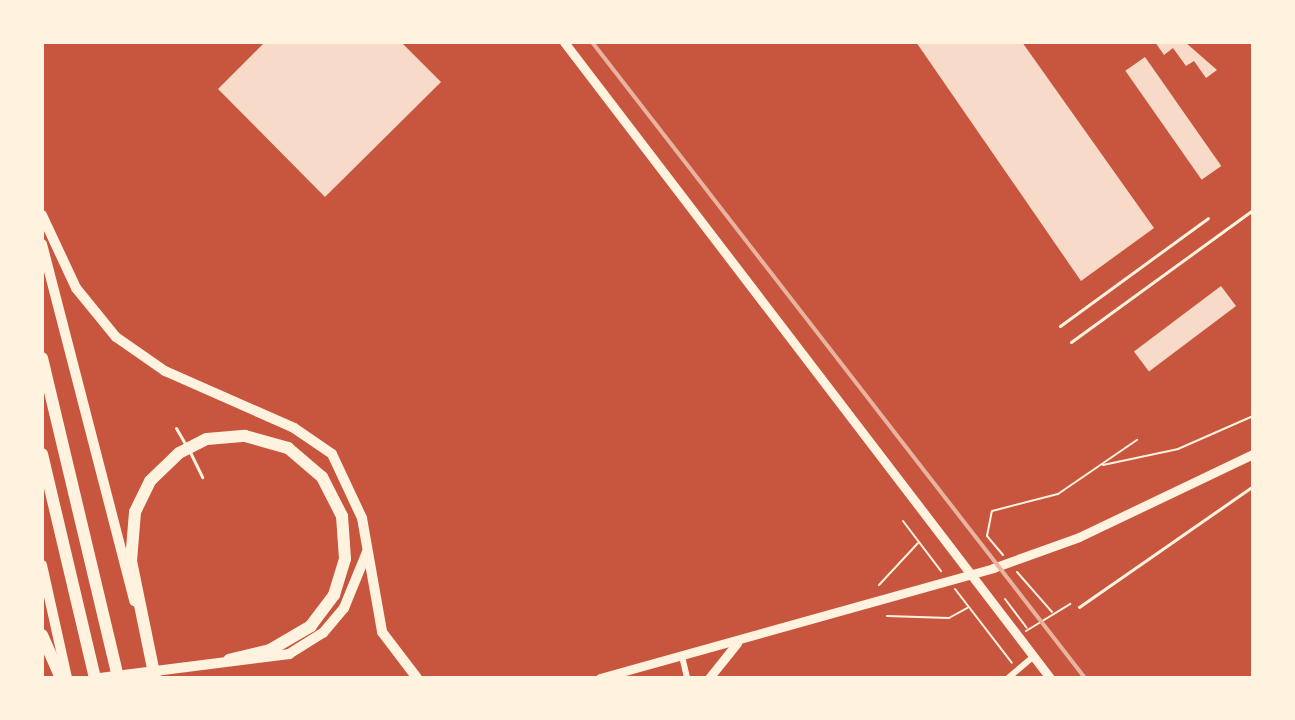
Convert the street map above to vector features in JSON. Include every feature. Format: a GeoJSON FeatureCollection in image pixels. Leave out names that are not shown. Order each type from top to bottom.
{"type":"FeatureCollection","features":[{"type":"Feature","properties":{"kind":"highway"},"geometry":{"type":"LineString","coordinates":[[42,358],[118,678]]}},
{"type":"Feature","properties":{"kind":"highway"},"geometry":{"type":"LineString","coordinates":[[155,678],[131,561],[132,523],[150,481],[188,448],[230,436],[274,442],[312,466],[342,516],[343,571],[321,616],[285,644],[229,660]]}},
{"type":"Feature","properties":{"kind":"highway"},"geometry":{"type":"LineString","coordinates":[[42,454],[98,678]]}},
{"type":"Feature","properties":{"kind":"highway"},"geometry":{"type":"LineString","coordinates":[[42,635],[61,678]]}},
{"type":"Feature","properties":{"kind":"main road"},"geometry":{"type":"LineString","coordinates":[[564,42],[1050,678]]}},
{"type":"Feature","properties":{"kind":"main road"},"geometry":{"type":"LineString","coordinates":[[42,215],[76,288],[116,337],[165,371],[284,423],[332,454],[355,496],[382,632],[417,678]]}},
{"type":"Feature","properties":{"kind":"main road"},"geometry":{"type":"LineString","coordinates":[[42,244],[72,371],[147,645]]}},
{"type":"Feature","properties":{"kind":"main road"},"geometry":{"type":"LineString","coordinates":[[602,678],[920,590],[1029,555],[1253,454]]}},
{"type":"Feature","properties":{"kind":"main road"},"geometry":{"type":"LineString","coordinates":[[98,678],[169,665],[275,658],[323,633],[352,594],[367,550]]}},
{"type":"Feature","properties":{"kind":"main road"},"geometry":{"type":"LineString","coordinates":[[42,565],[67,678]]}},
{"type":"Feature","properties":{"kind":"main road"},"geometry":{"type":"LineString","coordinates":[[709,678],[718,659],[746,637]]}},
{"type":"Feature","properties":{"kind":"main road"},"geometry":{"type":"LineString","coordinates":[[602,678],[609,678]]}},
{"type":"Feature","properties":{"kind":"street"},"geometry":{"type":"LineString","coordinates":[[682,656],[687,678]]}},
{"type":"Feature","properties":{"kind":"street"},"geometry":{"type":"LineString","coordinates":[[1008,678],[1032,658]]}},
{"type":"Feature","properties":{"kind":"lane"},"geometry":{"type":"LineString","coordinates":[[1071,342],[1253,210]]}},
{"type":"Feature","properties":{"kind":"lane"},"geometry":{"type":"LineString","coordinates":[[1060,326],[1208,218]]}},
{"type":"Feature","properties":{"kind":"lane"},"geometry":{"type":"LineString","coordinates":[[176,428],[202,477]]}},
{"type":"Feature","properties":{"kind":"lane"},"geometry":{"type":"LineString","coordinates":[[1079,607],[1253,486]]}},
{"type":"Feature","properties":{"kind":"path"},"geometry":{"type":"LineString","coordinates":[[1100,466],[1178,449],[1253,416]]}},
{"type":"Feature","properties":{"kind":"path"},"geometry":{"type":"LineString","coordinates":[[1006,558],[987,536],[992,511],[1058,494],[1137,440]]}},
{"type":"Feature","properties":{"kind":"path"},"geometry":{"type":"LineString","coordinates":[[903,521],[1017,670]]}},
{"type":"Feature","properties":{"kind":"path"},"geometry":{"type":"LineString","coordinates":[[879,585],[919,542]]}},
{"type":"Feature","properties":{"kind":"path"},"geometry":{"type":"LineString","coordinates":[[1015,569],[1052,612]]}},
{"type":"Feature","properties":{"kind":"path"},"geometry":{"type":"LineString","coordinates":[[1005,599],[1028,629]]}},
{"type":"Feature","properties":{"kind":"path"},"geometry":{"type":"LineString","coordinates":[[1001,649],[1065,602],[1079,607]]}},
{"type":"Feature","properties":{"kind":"path"},"geometry":{"type":"LineString","coordinates":[[887,616],[949,618],[968,607]]}},
{"type":"Feature","properties":{"kind":"building"},"geometry":{"type":"Polygon","coordinates":[[[265,42],[401,42],[441,82],[325,197],[218,89],[265,42]]]}},
{"type":"Feature","properties":{"kind":"building"},"geometry":{"type":"Polygon","coordinates":[[[916,42],[1022,42],[1154,228],[1081,281],[916,42]]]}},
{"type":"Feature","properties":{"kind":"building"},"geometry":{"type":"Polygon","coordinates":[[[1155,42],[1185,42],[1217,70],[1206,78],[1194,61],[1186,66],[1173,48],[1164,55],[1155,42]]]}},
{"type":"Feature","properties":{"kind":"building"},"geometry":{"type":"Polygon","coordinates":[[[1145,57],[1221,166],[1202,180],[1125,71],[1145,57]]]}},
{"type":"Feature","properties":{"kind":"building"},"geometry":{"type":"Polygon","coordinates":[[[1221,286],[1236,306],[1149,372],[1134,352],[1221,286]]]}},
{"type":"Feature","properties":{"kind":"railway"},"geometry":{"type":"LineString","coordinates":[[592,42],[1085,678]]}}]}
